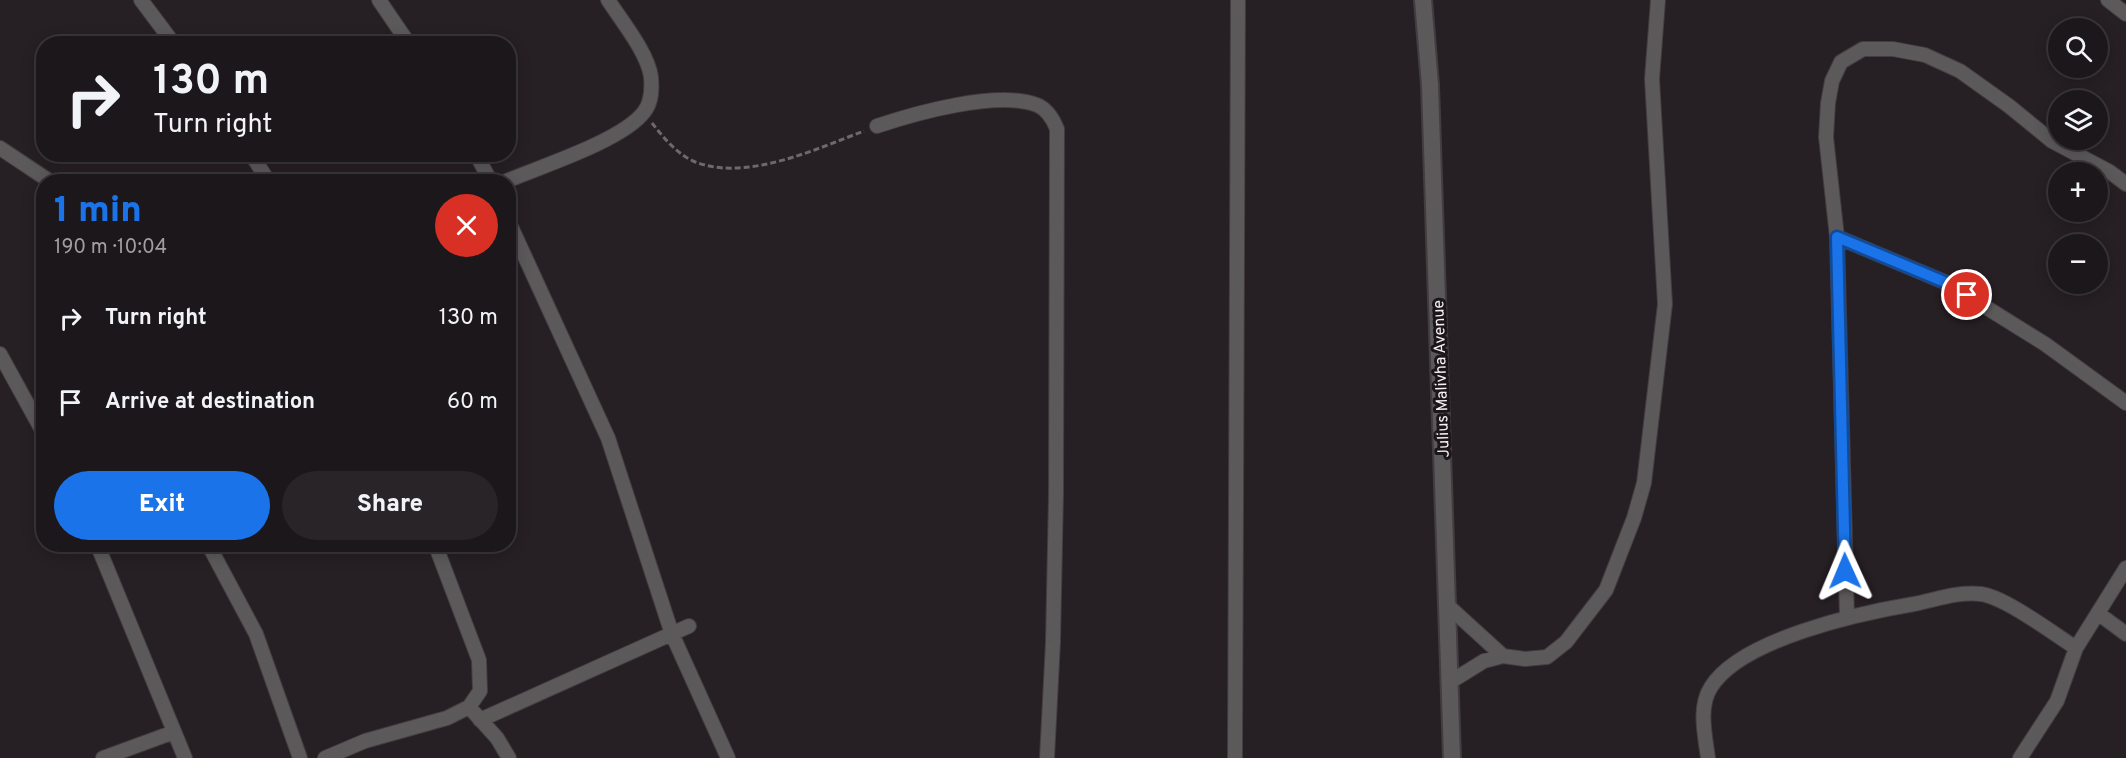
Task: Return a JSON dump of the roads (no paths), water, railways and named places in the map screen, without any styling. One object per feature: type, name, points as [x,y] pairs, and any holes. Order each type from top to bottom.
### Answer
[{"type":"street","points":[[141,0],[168,36]]},
{"type":"street","points":[[379,0],[404,36]]},
{"type":"street","points":[[516,177],[609,138],[644,112],[651,98],[651,74],[635,41],[608,0]]},
{"type":"street","points":[[1235,758],[1238,0]]},
{"type":"street","name":"Julius Malivha Avenue","points":[[1423,0],[1430,85],[1452,758]]},
{"type":"street","points":[[1450,682],[1484,661],[1503,656],[1525,660],[1547,657],[1566,642],[1606,590],[1634,518],[1644,483],[1665,304],[1652,80],[1658,0]]},
{"type":"street","points":[[2108,0],[2126,14]]},
{"type":"street","points":[[1846,617],[1837,237],[1826,136],[1832,81],[1841,62],[1863,49],[1893,49],[1925,55],[1960,71],[2010,106],[2052,141],[2110,172],[2126,184]]},
{"type":"street","points":[[877,126],[907,116],[986,101],[1038,105],[1051,116],[1058,129],[1056,495],[1053,642],[1047,758]]},
{"type":"street","points":[[0,148],[39,174]]},
{"type":"street","points":[[516,237],[608,438],[672,634],[728,758]]},
{"type":"street","points":[[1837,237],[1947,283],[2045,344],[2126,403]]},
{"type":"street","points":[[0,354],[36,419]]},
{"type":"street","points":[[100,552],[186,758]]},
{"type":"street","points":[[212,552],[256,633],[300,758]]},
{"type":"street","points":[[325,758],[365,741],[447,718],[469,707],[480,691],[479,660],[438,552]]},
{"type":"street","points":[[2020,758],[2057,701],[2076,648],[2126,568]]},
{"type":"street","points":[[1708,758],[1704,708],[1709,689],[1718,677],[1753,654],[1796,634],[1846,617],[1963,594],[1983,594],[2014,609],[2076,648]]},
{"type":"street","points":[[1447,606],[1503,656]]},
{"type":"street","points":[[2099,614],[2126,634]]},
{"type":"street","points":[[480,720],[688,626]]},
{"type":"street","points":[[469,707],[497,738],[509,758]]},
{"type":"street","points":[[103,758],[174,732]]}]
